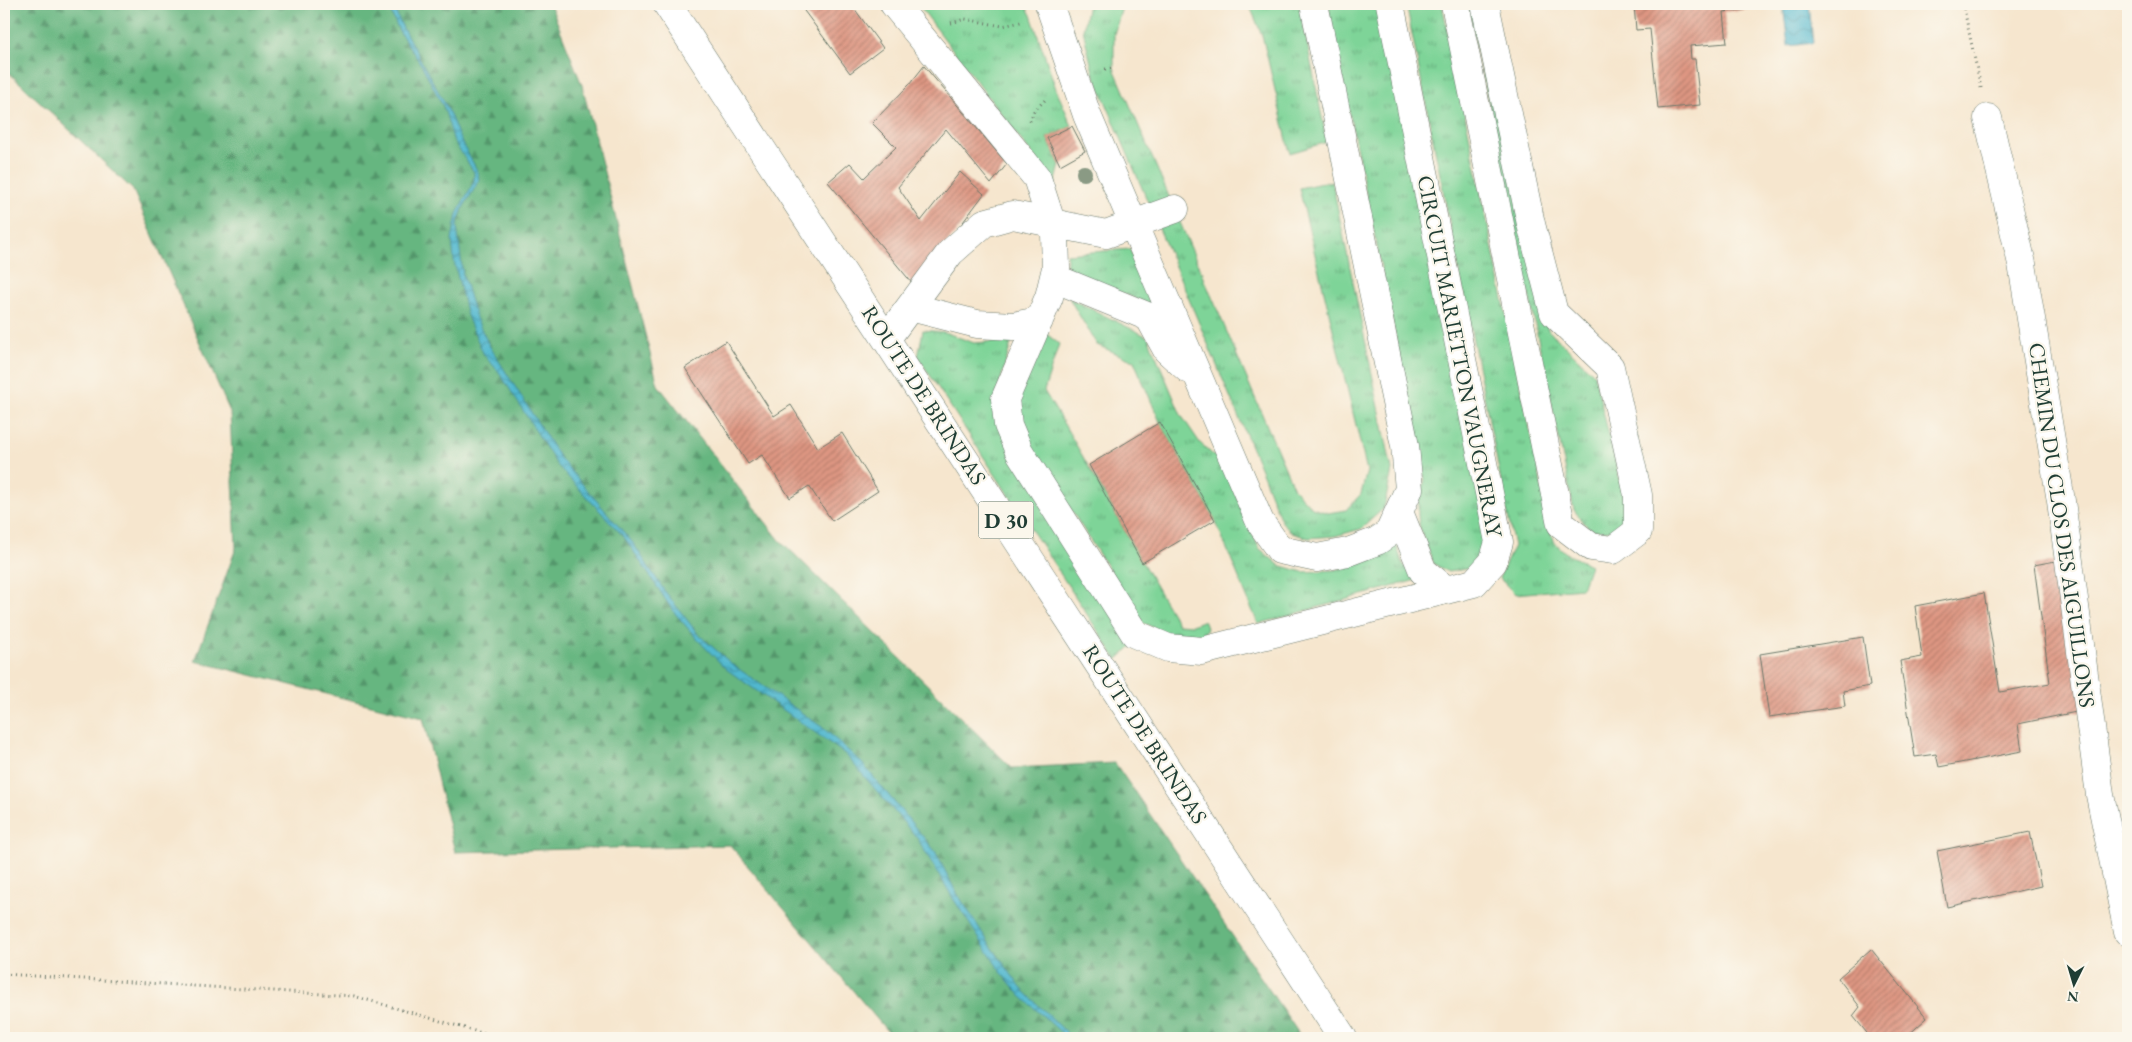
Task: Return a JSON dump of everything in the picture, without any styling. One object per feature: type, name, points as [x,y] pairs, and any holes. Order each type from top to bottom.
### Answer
[{"type":"main road","name":"ROUTE DE BRINDAS","points":[[667,4],[1343,1038]]},
{"type":"main road","name":"CIRCUIT MARIETTON VAUGNERAY","points":[[894,4],[1037,178],[1055,234],[1056,268],[1049,298],[1005,399],[1008,425],[1019,451],[1135,634],[1168,648],[1202,651],[1474,583],[1493,562],[1499,542],[1390,4]]},
{"type":"main road","points":[[1038,11],[1087,115],[1260,522],[1280,550],[1317,558],[1348,552],[1377,541],[1389,533],[1409,489],[1405,446],[1314,4]]},
{"type":"main road","points":[[1455,4],[1561,524],[1591,547],[1612,550],[1638,531],[1638,495],[1610,367],[1554,313],[1531,224],[1485,4]]},
{"type":"main road","name":"CHEMIN DU CLOS DES AIGUILLONS","points":[[1988,118],[2022,264],[2061,501],[2100,795],[2128,932]]},
{"type":"main road","points":[[887,338],[950,253],[984,223],[1013,215],[1106,234],[1175,209]]},
{"type":"main road","points":[[1054,278],[1149,317],[1167,350],[1198,377]]},
{"type":"main road","points":[[910,307],[977,324],[1013,326],[1039,321]]},
{"type":"main road","points":[[1399,512],[1423,571],[1446,590]]},
{"type":"path","points":[[1963,4],[1988,118]]},
{"type":"path","points":[[926,44],[952,22],[965,19],[1002,26],[1023,22],[1038,11]]},
{"type":"path","points":[[4,974],[354,996],[498,1038]]},
{"type":"green space","points":[[4,4],[550,4],[582,85],[658,385],[779,539],[1012,768],[1115,763],[1302,1038],[893,1038],[730,845],[455,852],[423,718],[195,661],[236,548],[230,412],[133,190],[4,68]]},
{"type":"green space","points":[[918,4],[1025,4],[1031,15],[1056,89],[1072,126],[1047,138],[1060,165],[1055,185]]},
{"type":"green space","points":[[1088,4],[1123,4],[1114,34],[1114,68],[1294,489],[1312,508],[1328,513],[1346,510],[1361,494],[1367,471],[1299,188],[1332,181],[1392,470],[1384,508],[1361,529],[1335,536],[1308,538],[1292,533],[1281,521],[1093,72],[1083,30]]},
{"type":"green space","points":[[1249,4],[1296,4],[1300,8],[1327,142],[1290,153],[1262,35]]},
{"type":"green space","points":[[1329,4],[1380,4],[1488,538],[1484,554],[1472,568],[1448,572],[1434,564],[1421,532],[1418,514],[1425,480],[1330,19]]},
{"type":"green space","points":[[1406,4],[1442,4],[1553,541],[1567,554],[1590,565],[1582,588],[1515,594],[1499,578],[1514,546]]},
{"type":"green space","points":[[1468,4],[1477,4],[1548,330],[1594,374],[1625,501],[1624,517],[1614,530],[1600,531],[1590,528],[1574,510]]},
{"type":"green space","points":[[1130,249],[1151,305],[1067,271],[1067,254]]},
{"type":"green space","points":[[1069,298],[1148,337],[1181,415],[1200,443],[1222,463],[1259,548],[1279,565],[1303,572],[1335,570],[1374,558],[1395,542],[1403,564],[1416,580],[1258,624],[1215,520],[1160,422],[1134,361],[1097,345]]},
{"type":"green space","points":[[923,330],[944,332],[974,343],[1012,340],[994,404],[1132,646],[1117,660],[918,357]]},
{"type":"green space","points":[[1044,332],[1059,344],[1044,391],[1178,624],[1192,625],[1204,620],[1207,628],[1203,636],[1178,638],[1143,623],[1024,436],[1014,409]]},
{"type":"water","points":[[387,4],[392,4],[403,28],[447,107],[459,137],[478,172],[479,181],[463,208],[457,226],[463,275],[476,318],[489,345],[560,458],[633,543],[664,590],[698,634],[733,665],[822,727],[861,762],[935,851],[955,890],[1021,988],[1072,1038],[1067,1038],[1021,996],[1003,975],[954,900],[917,838],[845,754],[726,669],[697,639],[673,611],[624,537],[557,465],[499,372],[484,355],[467,316],[454,261],[452,239],[457,214],[474,181],[474,172],[454,142],[444,108],[422,66],[399,31]]},
{"type":"water","points":[[1783,4],[1809,4],[1813,43],[1788,46]]},
{"type":"building","points":[[799,4],[851,4],[883,48],[850,73]]},
{"type":"building","points":[[1634,4],[1750,4],[1751,9],[1724,12],[1727,43],[1690,46],[1691,59],[1695,59],[1700,105],[1658,109],[1650,29],[1636,30]]},
{"type":"building","points":[[924,66],[1007,164],[991,184],[946,129],[898,187],[921,221],[960,172],[984,194],[928,269],[912,283],[828,182],[850,163],[864,178],[896,147],[872,123],[909,85]]},
{"type":"building","points":[[1072,126],[1085,151],[1060,165],[1047,138]]},
{"type":"building","points":[[726,341],[774,416],[791,405],[818,448],[842,433],[878,491],[832,521],[809,486],[790,498],[762,455],[748,464],[685,368]]},
{"type":"building","points":[[1160,422],[1215,520],[1142,563],[1089,465]]},
{"type":"building","points":[[2066,559],[2086,710],[2018,724],[2022,751],[1939,767],[1936,754],[1915,757],[1900,661],[1922,657],[1915,606],[1984,593],[2000,692],[2050,683],[2034,565]]},
{"type":"building","points":[[1863,637],[1870,686],[1843,691],[1845,706],[1769,717],[1760,654]]},
{"type":"building","points":[[2030,832],[2041,886],[1947,907],[1937,851]]},
{"type":"building","points":[[1871,949],[1927,1018],[1905,1038],[1871,1038],[1853,1016],[1860,1007],[1838,978]]}]
